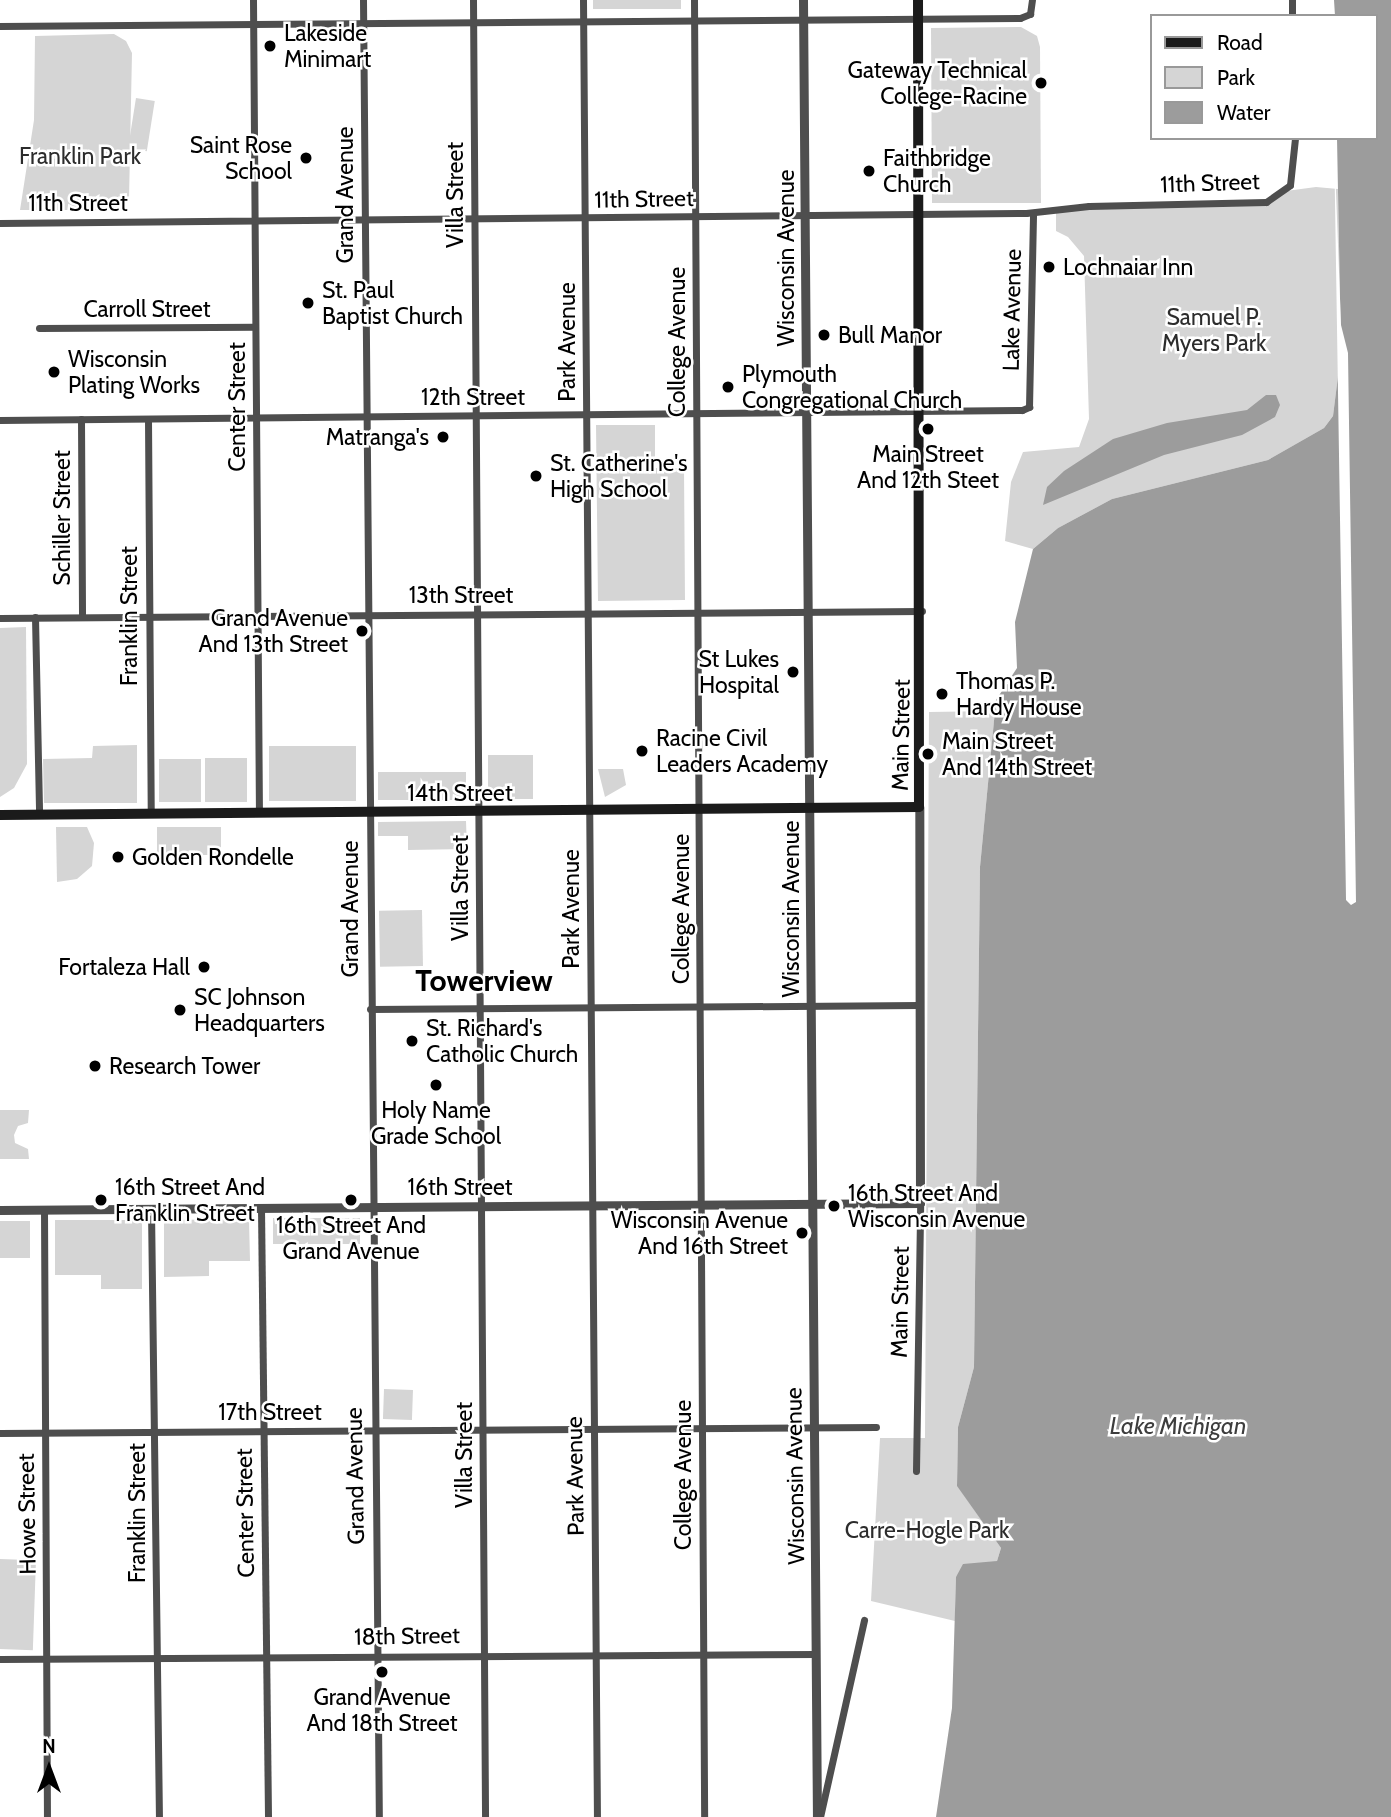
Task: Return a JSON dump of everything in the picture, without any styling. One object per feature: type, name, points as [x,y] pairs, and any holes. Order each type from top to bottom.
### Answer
[{"type":"main road","name":"Main Street","points":[[918,0],[922,611],[919,807]]},
{"type":"main road","name":"14th Street","points":[[0,815],[919,807]]},
{"type":"street","name":"Center Street","points":[[253,0],[259,813]]},
{"type":"street","name":"Grand Avenue","points":[[363,0],[371,1207],[379,1817]]},
{"type":"street","name":"Villa Street","points":[[473,0],[485,1817]]},
{"type":"street","name":"Park Avenue","points":[[583,0],[597,1817]]},
{"type":"street","name":"College Avenue","points":[[694,0],[704,1817]]},
{"type":"street","name":"Wisconsin Avenue","points":[[803,0],[816,1755],[819,1817]]},
{"type":"street","points":[[0,26],[918,18],[1029,15],[1032,0]]},
{"type":"street","name":"11th Street","points":[[0,223],[585,220],[1033,213],[1089,206],[1266,202],[1286,191],[1295,170],[1295,140]]},
{"type":"street","name":"Lake Avenue","points":[[1029,407],[1033,213]]},
{"type":"street","name":"Carroll Street","points":[[39,328],[255,327]]},
{"type":"street","name":"12th Street","points":[[0,420],[807,414],[1029,407]]},
{"type":"street","name":"Schiller Street","points":[[80,419],[82,617]]},
{"type":"street","name":"Franklin Street","points":[[148,419],[150,814]]},
{"type":"street","name":"13th Street","points":[[0,618],[922,611]]},
{"type":"street","points":[[35,617],[38,814]]},
{"type":"street","name":"Main Street","points":[[916,1471],[920,1203],[919,807]]},
{"type":"street","points":[[370,1009],[919,1005]]},
{"type":"street","name":"16th Street","points":[[0,1210],[920,1203]]},
{"type":"street","name":"Center Street","points":[[261,1208],[264,1656],[268,1817]]},
{"type":"street","name":"Franklin Street","points":[[151,1209],[159,1817]]},
{"type":"street","name":"Howe Street","points":[[44,1210],[47,1817]]},
{"type":"street","name":"17th Street","points":[[0,1433],[876,1427]]},
{"type":"street","points":[[819,1817],[864,1620]]},
{"type":"street","name":"18th Street","points":[[0,1659],[816,1654]]},
{"type":"street","points":[[816,1755],[835,1750]]},
{"type":"green space","points":[[593,0],[681,0],[681,9],[593,9]]},
{"type":"green space","points":[[1021,27],[1037,36],[1040,47],[1041,203],[932,203],[931,28]]},
{"type":"green space","name":"Franklin Park","points":[[114,34],[126,41],[132,53],[129,200],[115,210],[20,210],[34,120],[35,36]]},
{"type":"green space","points":[[136,98],[155,101],[147,151],[128,148]]},
{"type":"green space","name":"Samuel P. Myers Park","points":[[1316,187],[1338,189],[1341,352],[1333,416],[1324,428],[1268,460],[1112,499],[1058,528],[1033,549],[1005,541],[1011,482],[1023,452],[1079,447],[1089,419],[1084,256],[1068,237],[1056,231],[1056,210],[1265,202],[1286,191]]},
{"type":"green space","points":[[596,425],[655,425],[655,468],[684,468],[685,600],[598,601]]},
{"type":"green space","points":[[26,627],[27,764],[14,788],[0,797],[0,628]]},
{"type":"green space","name":"Carre-Hogle Park","points":[[995,711],[980,867],[974,1367],[958,1427],[957,1485],[1001,1548],[997,1561],[956,1577],[955,1621],[871,1601],[880,1438],[925,1438],[929,712]]},
{"type":"green space","points":[[137,745],[137,803],[44,803],[43,759],[92,758],[93,746]]},
{"type":"green space","points":[[269,746],[356,746],[356,801],[269,801]]},
{"type":"green space","points":[[488,755],[533,755],[533,799],[488,799]]},
{"type":"green space","points":[[205,758],[247,758],[247,802],[205,802]]},
{"type":"green space","points":[[159,759],[201,759],[201,802],[159,802]]},
{"type":"green space","points":[[598,769],[623,769],[626,785],[605,797]]},
{"type":"green space","points":[[378,772],[466,772],[466,800],[378,800]]},
{"type":"green space","points":[[466,821],[467,849],[408,850],[408,836],[378,836],[378,822]]},
{"type":"green space","points":[[56,827],[87,827],[94,843],[92,866],[77,879],[57,882]]},
{"type":"green space","points":[[157,827],[221,827],[221,855],[157,855]]},
{"type":"green space","points":[[422,910],[423,966],[380,967],[379,911]]},
{"type":"green space","points":[[0,1110],[29,1110],[28,1123],[18,1126],[14,1135],[15,1143],[28,1149],[29,1159],[0,1159]]},
{"type":"green space","points":[[273,1218],[360,1218],[360,1244],[273,1244]]},
{"type":"green space","points":[[249,1219],[250,1261],[209,1261],[209,1276],[164,1277],[164,1220]]},
{"type":"green space","points":[[55,1220],[142,1220],[142,1289],[101,1289],[101,1275],[55,1275]]},
{"type":"green space","points":[[0,1221],[30,1221],[30,1258],[0,1258]]},
{"type":"green space","points":[[384,1389],[413,1390],[412,1420],[383,1419]]},
{"type":"green space","points":[[0,1559],[36,1560],[33,1650],[0,1649]]},
{"type":"water","name":"Lake Michigan","points":[[1334,0],[1391,0],[1391,1817],[936,1817],[952,1708],[956,1577],[963,1564],[997,1561],[1001,1548],[957,1486],[958,1427],[974,1367],[980,867],[996,700],[1017,668],[1015,622],[1033,549],[1058,528],[1112,499],[1268,460],[1324,428],[1333,416],[1341,352],[1337,140],[1377,140],[1377,14],[1335,14]]},
{"type":"water","points":[[1266,395],[1276,395],[1280,405],[1275,417],[1242,435],[1164,455],[1043,505],[1047,487],[1064,471],[1113,439],[1167,423],[1247,410]]},
{"type":"pier","points":[[1334,140],[1341,325],[1348,353],[1356,902],[1351,905],[1346,900]]},
{"type":"place","name":"Lakeside Minimart","points":[[270,46]]},
{"type":"place","name":"Gateway Technical College-Racine","points":[[1041,83]]},
{"type":"place","name":"Saint Rose School","points":[[306,158]]},
{"type":"place","name":"Faithbridge Church","points":[[869,171]]},
{"type":"place","name":"Lochnaiar Inn","points":[[1049,267]]},
{"type":"place","name":"St. Paul Baptist Church","points":[[308,303]]},
{"type":"place","name":"Bull Manor","points":[[824,335]]},
{"type":"place","name":"Wisconsin Plating Works","points":[[54,372]]},
{"type":"place","name":"Plymouth Congregational Church","points":[[728,387]]},
{"type":"place","name":"Main Street And 12th Steet","points":[[928,429]]},
{"type":"place","name":"Matranga's","points":[[443,437]]},
{"type":"place","name":"St. Catherine's High School","points":[[536,476]]},
{"type":"place","name":"Grand Avenue And 13th Street","points":[[362,631]]},
{"type":"place","name":"St Lukes Hospital","points":[[793,672]]},
{"type":"place","name":"Thomas P. Hardy House","points":[[942,694]]},
{"type":"place","name":"Racine Civil Leaders Academy","points":[[642,751]]},
{"type":"place","name":"Main Street And 14th Street","points":[[928,754]]},
{"type":"place","name":"Golden Rondelle","points":[[118,857]]},
{"type":"place","name":"Fortaleza Hall","points":[[204,967]]},
{"type":"place","name":"SC Johnson Headquarters","points":[[180,1010]]},
{"type":"place","name":"St. Richard's Catholic Church","points":[[412,1041]]},
{"type":"place","name":"Research Tower","points":[[95,1066]]},
{"type":"place","name":"Holy Name Grade School","points":[[436,1085]]},
{"type":"place","name":"16th Street And Franklin Street","points":[[101,1200]]},
{"type":"place","name":"16th Street And Grand Avenue","points":[[351,1200]]},
{"type":"place","name":"16th Street And Wisconsin Avenue","points":[[834,1206]]},
{"type":"place","name":"Wisconsin Avenue And 16th Street","points":[[802,1233]]},
{"type":"place","name":"Grand Avenue And 18th Street","points":[[382,1672]]},
{"type":"district","name":"Towerview","points":[[484,981]]}]
